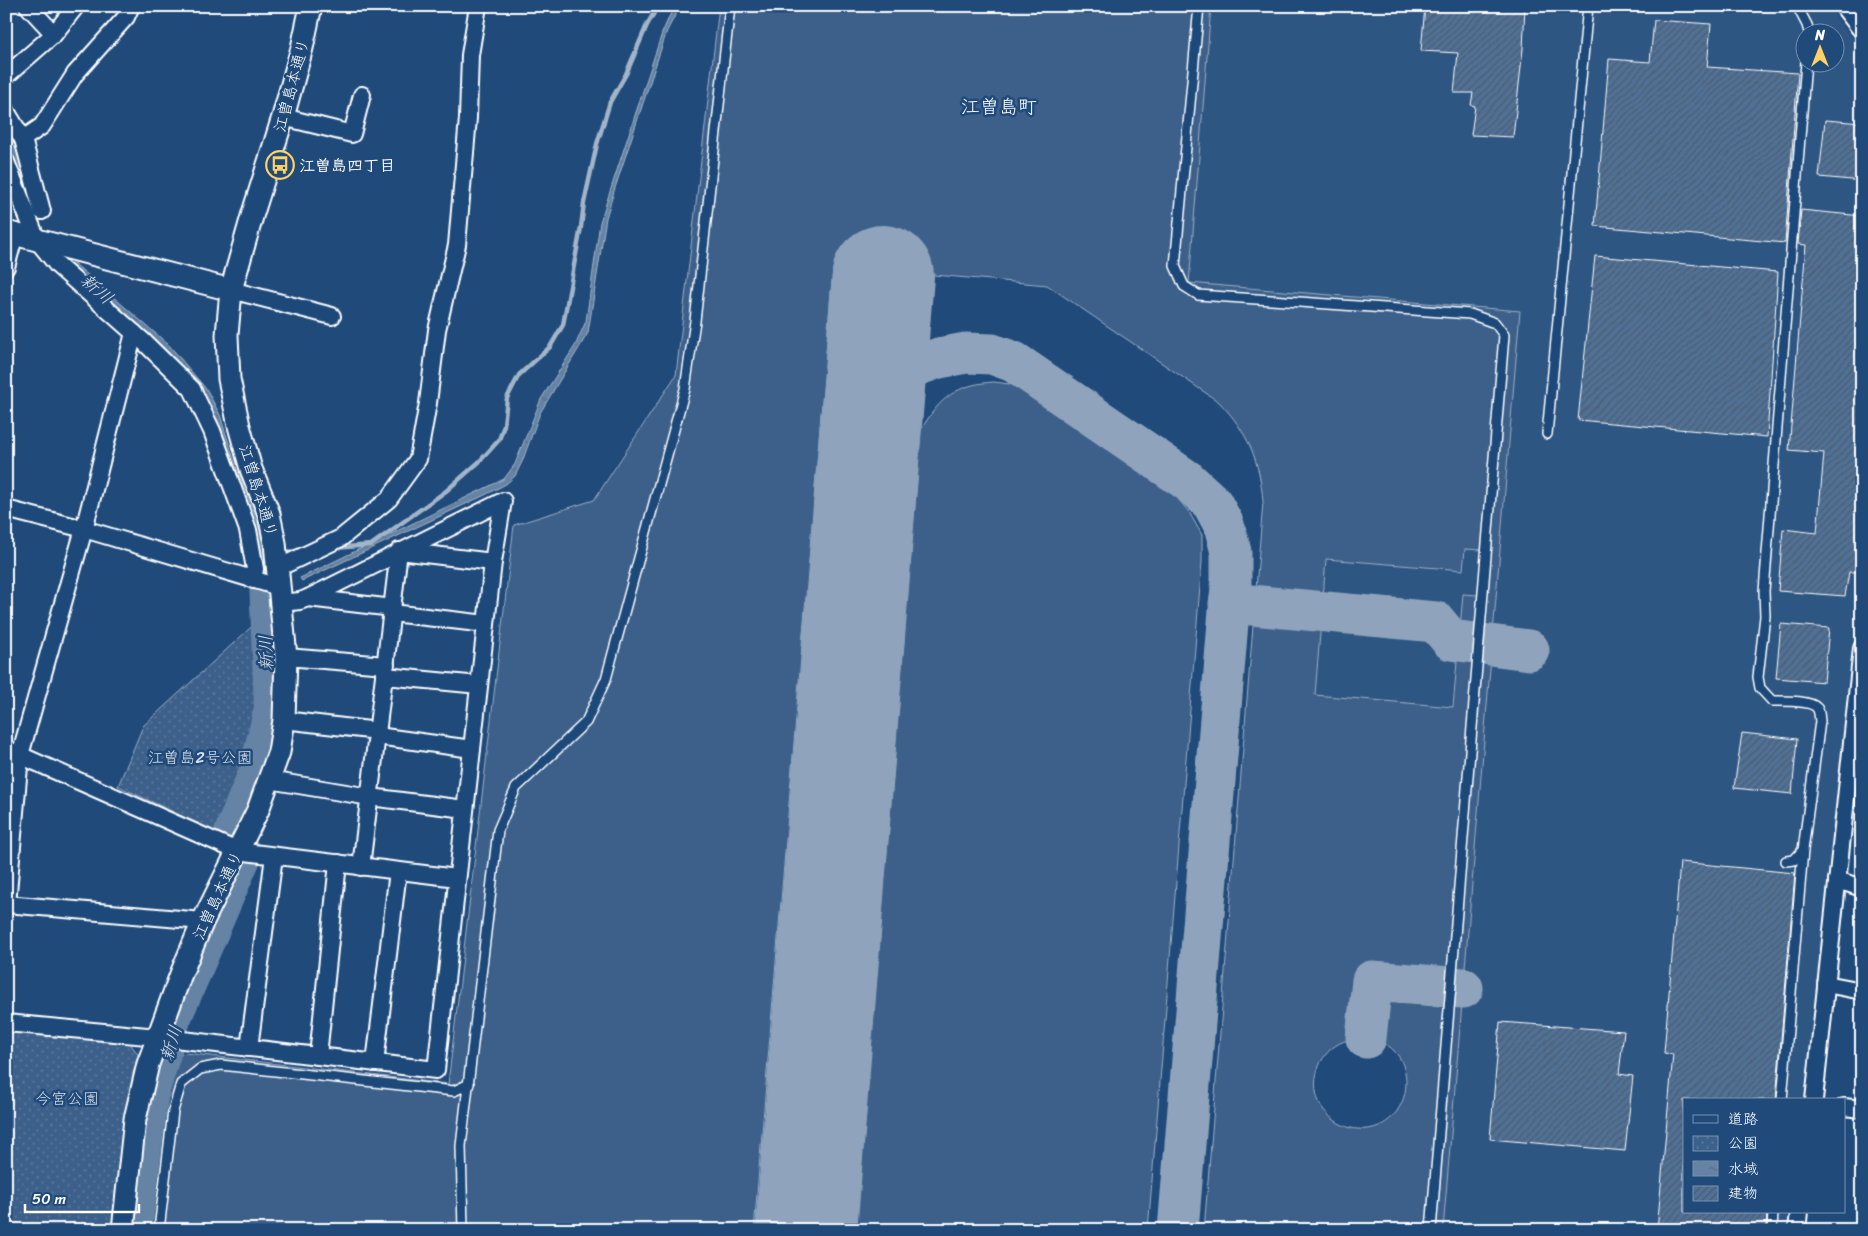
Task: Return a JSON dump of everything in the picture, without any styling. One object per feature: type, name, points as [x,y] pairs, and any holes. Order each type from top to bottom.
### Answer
[{"type":"street","points":[[28,6],[54,34]]},
{"type":"street","points":[[6,76],[54,34],[76,6]]},
{"type":"street","points":[[23,139],[42,126],[75,74],[126,17],[131,6]]},
{"type":"street","name":"江曽島本通り","points":[[123,1230],[138,1102],[148,1064],[203,921],[258,810],[279,752],[284,720],[286,656],[275,543],[269,514],[251,469],[239,426],[228,379],[226,335],[231,290],[240,254],[283,117],[302,48],[310,6]]},
{"type":"street","points":[[279,586],[389,499],[418,459],[428,403],[437,330],[457,245],[468,118],[470,55],[478,6]]},
{"type":"street","points":[[1846,6],[1861,24]]},
{"type":"street","points":[[283,117],[352,134],[362,95]]},
{"type":"street","points":[[6,111],[23,139],[42,211]]},
{"type":"street","points":[[6,162],[37,240],[57,265],[134,333],[192,389],[212,430],[248,530],[254,569],[253,580]]},
{"type":"street","points":[[6,267],[11,233],[332,316]]},
{"type":"street","points":[[134,333],[84,529],[13,752],[7,904],[203,921]]},
{"type":"street","points":[[6,509],[84,529],[253,580],[279,586],[300,601],[503,501],[486,624],[436,1070],[158,1037],[6,1023]]},
{"type":"street","points":[[400,551],[494,562]]},
{"type":"street","points":[[361,866],[400,551]]},
{"type":"street","points":[[308,598],[486,624]]},
{"type":"street","points":[[1814,1098],[1862,648]]},
{"type":"street","points":[[286,656],[479,685]]},
{"type":"street","points":[[284,720],[472,749]]},
{"type":"street","points":[[13,752],[237,851],[457,878]]},
{"type":"street","points":[[269,780],[465,810]]},
{"type":"street","points":[[249,1048],[274,856]]},
{"type":"street","points":[[318,1056],[338,864]]},
{"type":"street","points":[[375,1063],[398,871]]},
{"type":"street","points":[[1837,880],[1862,888]]},
{"type":"street","points":[[1826,984],[1862,991]]},
{"type":"street","points":[[1846,1107],[1862,1109]]},
{"type":"street","points":[[1797,1230],[1799,1214]]},
{"type":"lane","points":[[463,1230],[461,1146],[498,830],[516,788],[586,722],[606,679],[685,389],[695,322],[730,6]]},
{"type":"lane","points":[[1199,6],[1175,266],[1184,286],[1198,295],[1470,314],[1495,324],[1504,335],[1432,1230]]},
{"type":"lane","points":[[1547,434],[1588,6]]},
{"type":"lane","points":[[1796,6],[1805,22]]},
{"type":"lane","points":[[1782,1098],[1803,850],[1820,721],[1819,712],[1816,707],[1810,704],[1772,701],[1760,688],[1758,676],[1765,616],[1764,590],[1805,72]]},
{"type":"lane","points":[[1786,861],[1794,860],[1803,850]]},
{"type":"lane","points":[[159,1230],[173,1111],[182,1084],[200,1069],[221,1065],[454,1092],[469,1084]]},
{"type":"lane","points":[[1772,1230],[1773,1214]]},
{"type":"shaded area","points":[[1211,6],[1828,6],[1840,22],[1796,22],[1796,72],[1846,72],[1846,30],[1862,46],[1862,607],[1807,1098],[1683,1098],[1683,1214],[1795,1214],[1793,1230],[1443,1230],[1520,311],[1189,283]]},
{"type":"shaded area","points":[[1465,548],[1482,550],[1478,595],[1463,594],[1453,707],[1315,696],[1326,559],[1463,570]]},
{"type":"green space","points":[[719,6],[1211,6],[1189,283],[1520,311],[1443,1230],[1204,1230],[1263,502],[1259,473],[1245,436],[1219,402],[1047,285],[833,268],[754,1230],[147,1230],[167,1069],[176,1057],[185,1053],[448,1084],[514,525],[594,500],[676,375]],"holes":[[[1465,549],[1482,550],[1478,595],[1463,594],[1453,707],[1315,695],[1326,559],[1463,570]],[[1354,1038],[1369,1038],[1388,1046],[1400,1059],[1405,1075],[1405,1092],[1399,1108],[1388,1121],[1371,1128],[1351,1128],[1342,1125],[1327,1114],[1317,1097],[1317,1071],[1321,1062],[1332,1048]]]},
{"type":"green space","points":[[994,382],[1010,384],[1029,393],[1173,493],[1189,512],[1202,535],[1202,561],[1148,1230],[856,1230],[921,430],[935,409],[950,395],[970,386]]},
{"type":"green space","name":"江曽島2号公園","points":[[272,608],[275,689],[271,729],[258,777],[229,838],[118,786],[143,726]]},
{"type":"green space","name":"今宮公園","points":[[6,1030],[128,1041],[138,1054],[125,1119],[111,1230],[6,1230]]},
{"type":"water","points":[[674,6],[680,6],[667,31],[606,218],[588,333],[540,413],[515,476],[506,484],[485,495],[302,581],[300,578],[504,479],[515,464],[541,399],[575,346],[586,321],[600,222],[662,33]]},
{"type":"water","points":[[6,120],[14,129],[32,206],[25,207],[6,131]]},
{"type":"water","points":[[68,258],[169,345],[207,390],[220,415],[237,469],[260,528],[265,557],[258,558],[213,418],[64,264]]},
{"type":"water","points":[[264,604],[270,604],[275,662],[275,702],[269,741],[262,766],[247,803],[239,800],[255,765],[264,726],[266,705],[267,665]]},
{"type":"building","points":[[1425,6],[1451,6],[1491,10],[1491,6],[1525,6],[1523,49],[1513,137],[1471,135],[1475,106],[1471,105],[1473,93],[1454,93],[1458,53],[1421,51]]},
{"type":"building","points":[[1654,20],[1711,24],[1707,67],[1798,73],[1785,243],[1595,226],[1609,59],[1650,62]]},
{"type":"building","points":[[1825,120],[1862,123],[1862,181],[1819,177]]},
{"type":"building","points":[[1801,210],[1862,216],[1862,525],[1857,572],[1849,572],[1845,596],[1778,591],[1783,529],[1817,533],[1824,453],[1789,450],[1806,245],[1798,244]]},
{"type":"building","points":[[1595,256],[1778,272],[1767,437],[1578,420]]},
{"type":"building","points":[[1781,624],[1829,628],[1824,682],[1776,678]]},
{"type":"building","points":[[1742,733],[1797,739],[1792,794],[1734,788]]},
{"type":"building","points":[[1680,862],[1795,873],[1776,1098],[1683,1098],[1683,1214],[1767,1214],[1766,1230],[1657,1230],[1673,1054],[1664,1053]]},
{"type":"building","points":[[1500,1022],[1624,1031],[1619,1074],[1633,1076],[1625,1151],[1490,1139]]},
{"type":"waterway","points":[[335,548],[371,545],[446,491],[479,462],[499,440],[504,425],[507,398],[519,375],[550,347],[563,325],[584,203],[597,144],[610,102],[626,74],[647,25],[658,6]]},
{"type":"waterway","points":[[283,552],[300,551]]},
{"type":"waterway","name":"新川","points":[[138,1230],[154,1097],[177,1020],[249,854],[228,832],[253,770],[268,708],[262,554]]},
{"type":"taxiway","points":[[874,393],[916,366],[939,358],[966,353],[992,354],[1014,362],[1188,481],[1212,503],[1224,525],[1231,552],[1231,586],[1178,1230]]},
{"type":"taxiway","points":[[1229,603],[1436,622],[1451,640],[1529,650]]},
{"type":"taxiway","points":[[1366,1038],[1372,981],[1463,988]]},
{"type":"runway","points":[[806,1230],[883,276]]},
{"type":"place","name":"江曽島四丁目","points":[[280,165]]},
{"type":"district","name":"江曽島町","points":[[999,106]]}]
